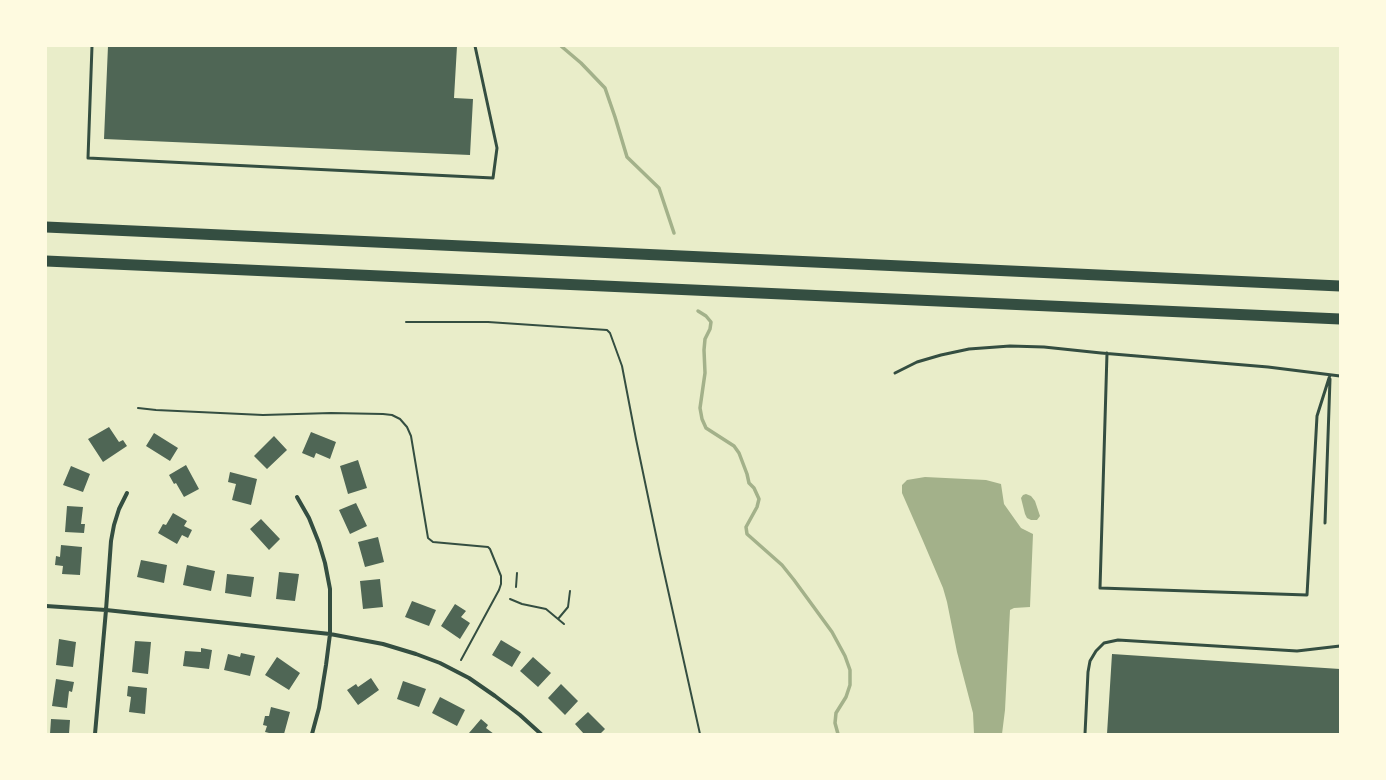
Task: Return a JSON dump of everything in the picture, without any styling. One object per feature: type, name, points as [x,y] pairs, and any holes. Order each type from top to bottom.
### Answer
[{"type":"highway","points":[[46,227],[1340,286]]},
{"type":"highway","points":[[46,261],[1340,319]]},
{"type":"street","points":[[95,734],[111,541],[119,509],[127,493]]},
{"type":"street","points":[[297,497],[309,518],[319,542],[330,588],[330,634],[319,708],[312,734]]},
{"type":"street","points":[[46,606],[106,610],[330,634],[383,644],[440,663],[469,678],[520,715],[541,734]]},
{"type":"lane","points":[[92,46],[88,158],[493,178],[497,148],[475,46]]},
{"type":"lane","points":[[895,373],[910,365],[952,352],[980,347],[1010,346],[1044,347],[1107,354],[1268,367],[1340,376]]},
{"type":"lane","points":[[1107,354],[1100,588],[1307,595],[1317,416],[1330,375]]},
{"type":"lane","points":[[1325,523],[1330,375]]},
{"type":"lane","points":[[1085,734],[1090,661],[1096,651],[1104,643],[1118,640],[1298,651],[1340,646]]},
{"type":"path","points":[[406,322],[488,322],[607,330],[610,332],[622,366],[661,561],[700,734]]},
{"type":"path","points":[[138,408],[263,414],[383,414],[395,416],[404,423],[411,436],[428,538],[433,542],[486,546],[489,548],[501,576],[500,593],[461,660]]},
{"type":"path","points":[[516,587],[517,573]]},
{"type":"path","points":[[558,619],[568,607],[570,591]]},
{"type":"path","points":[[510,599],[522,604],[544,608],[564,624]]},
{"type":"shaded area","points":[[925,477],[986,480],[1001,484],[1004,504],[1021,528],[1033,534],[1030,607],[1014,608],[1010,610],[1005,710],[1002,734],[974,734],[973,713],[957,652],[943,588],[902,493],[902,485],[907,480]]},
{"type":"shaded area","points":[[1026,494],[1031,496],[1035,501],[1040,516],[1037,520],[1027,518],[1025,514],[1021,498]]},
{"type":"building","points":[[108,46],[457,46],[454,98],[473,99],[470,155],[104,139]]},
{"type":"building","points":[[109,427],[119,442],[123,440],[127,446],[103,462],[88,439]]},
{"type":"building","points":[[311,432],[336,442],[330,459],[316,453],[314,458],[302,453]]},
{"type":"building","points":[[154,433],[178,448],[170,461],[146,446]]},
{"type":"building","points":[[274,436],[287,450],[267,469],[254,456]]},
{"type":"building","points":[[358,460],[367,488],[348,494],[340,466]]},
{"type":"building","points":[[186,465],[199,489],[184,497],[176,483],[174,484],[169,475]]},
{"type":"building","points":[[71,466],[90,474],[83,492],[63,485]]},
{"type":"building","points":[[230,472],[257,479],[251,505],[232,500],[236,484],[228,482]]},
{"type":"building","points":[[356,503],[367,526],[350,534],[339,510]]},
{"type":"building","points":[[67,506],[83,507],[81,524],[85,524],[84,533],[65,532]]},
{"type":"building","points":[[173,513],[187,521],[184,526],[192,530],[188,538],[182,535],[177,544],[158,533],[163,524],[166,525]]},
{"type":"building","points":[[261,519],[280,539],[269,550],[250,529]]},
{"type":"building","points":[[378,537],[384,562],[365,567],[358,542]]},
{"type":"building","points":[[61,545],[82,547],[80,575],[62,574],[63,566],[55,565],[56,556],[60,557]]},
{"type":"building","points":[[141,560],[167,565],[164,583],[137,577]]},
{"type":"building","points":[[187,565],[215,571],[211,591],[183,585]]},
{"type":"building","points":[[279,572],[299,574],[295,601],[276,599]]},
{"type":"building","points":[[227,574],[254,577],[251,597],[225,593]]},
{"type":"building","points":[[380,579],[383,607],[363,609],[360,581]]},
{"type":"building","points":[[412,601],[436,610],[429,626],[405,617]]},
{"type":"building","points":[[455,604],[466,611],[461,617],[470,623],[460,639],[441,626]]},
{"type":"building","points":[[59,639],[76,642],[73,667],[56,665]]},
{"type":"building","points":[[501,640],[521,652],[512,667],[492,655]]},
{"type":"building","points":[[135,641],[151,642],[148,674],[132,672]]},
{"type":"building","points":[[201,648],[212,650],[209,669],[183,666],[185,651],[201,652]]},
{"type":"building","points":[[241,653],[255,656],[250,676],[224,670],[228,654],[240,657]]},
{"type":"building","points":[[1112,654],[1340,669],[1340,734],[1107,734]]},
{"type":"building","points":[[277,657],[300,673],[289,690],[265,675]]},
{"type":"building","points":[[533,657],[551,673],[538,687],[520,671]]},
{"type":"building","points":[[371,678],[379,690],[358,705],[347,690],[356,684],[358,687]]},
{"type":"building","points":[[56,679],[74,682],[72,692],[69,691],[67,708],[52,706]]},
{"type":"building","points":[[403,681],[426,689],[419,707],[397,699]]},
{"type":"building","points":[[561,684],[578,701],[565,715],[548,698]]},
{"type":"building","points":[[128,686],[147,688],[145,714],[129,712],[131,697],[127,696]]},
{"type":"building","points":[[440,697],[465,710],[457,726],[432,713]]},
{"type":"building","points":[[271,707],[290,712],[284,734],[265,732],[267,726],[263,725],[265,716],[269,716]]},
{"type":"building","points":[[588,712],[605,729],[600,734],[584,734],[575,724]]},
{"type":"building","points":[[51,719],[70,720],[69,734],[50,734]]},
{"type":"building","points":[[481,719],[488,725],[486,728],[494,734],[469,733]]},
{"type":"waterway","points":[[561,46],[581,63],[605,88],[627,157],[659,188],[674,233]]},
{"type":"waterway","points":[[698,311],[706,316],[711,322],[710,329],[705,339],[705,373],[700,408],[702,419],[706,428],[734,446],[739,453],[749,483],[754,488],[759,499],[757,507],[746,527],[747,534],[782,565],[794,580],[832,632],[845,656],[850,670],[850,685],[846,697],[836,713],[835,723],[838,734]]}]
